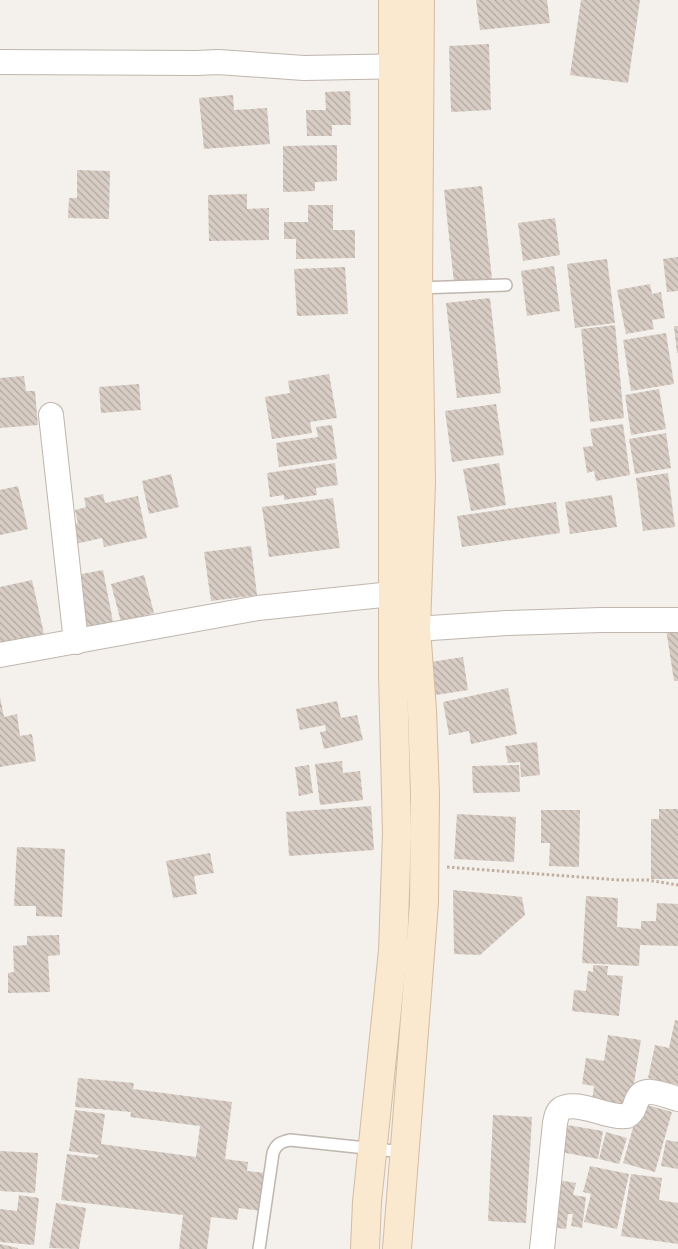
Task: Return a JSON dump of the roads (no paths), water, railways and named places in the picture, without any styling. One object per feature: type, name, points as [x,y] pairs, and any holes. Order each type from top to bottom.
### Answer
[{"type":"street","points":[[365,1249],[393,951],[398,833],[393,675],[421,482],[418,288],[406,66],[392,0]]},
{"type":"street","points":[[397,1249],[424,903],[423,866],[426,795],[416,629],[406,593],[406,66],[420,0]]},
{"type":"street","points":[[0,62],[218,62],[304,68],[406,66]]},
{"type":"street","points":[[51,415],[76,642]]},
{"type":"street","points":[[0,656],[258,608],[406,593]]},
{"type":"street","points":[[416,629],[517,623],[678,620]]},
{"type":"street","points":[[542,1249],[557,1114],[562,1109],[578,1106],[613,1116],[627,1116],[634,1109],[642,1094],[649,1092],[678,1100]]},
{"type":"lane","points":[[418,288],[506,285]]},
{"type":"lane","points":[[259,1249],[275,1146],[290,1140],[404,1152]]}]
